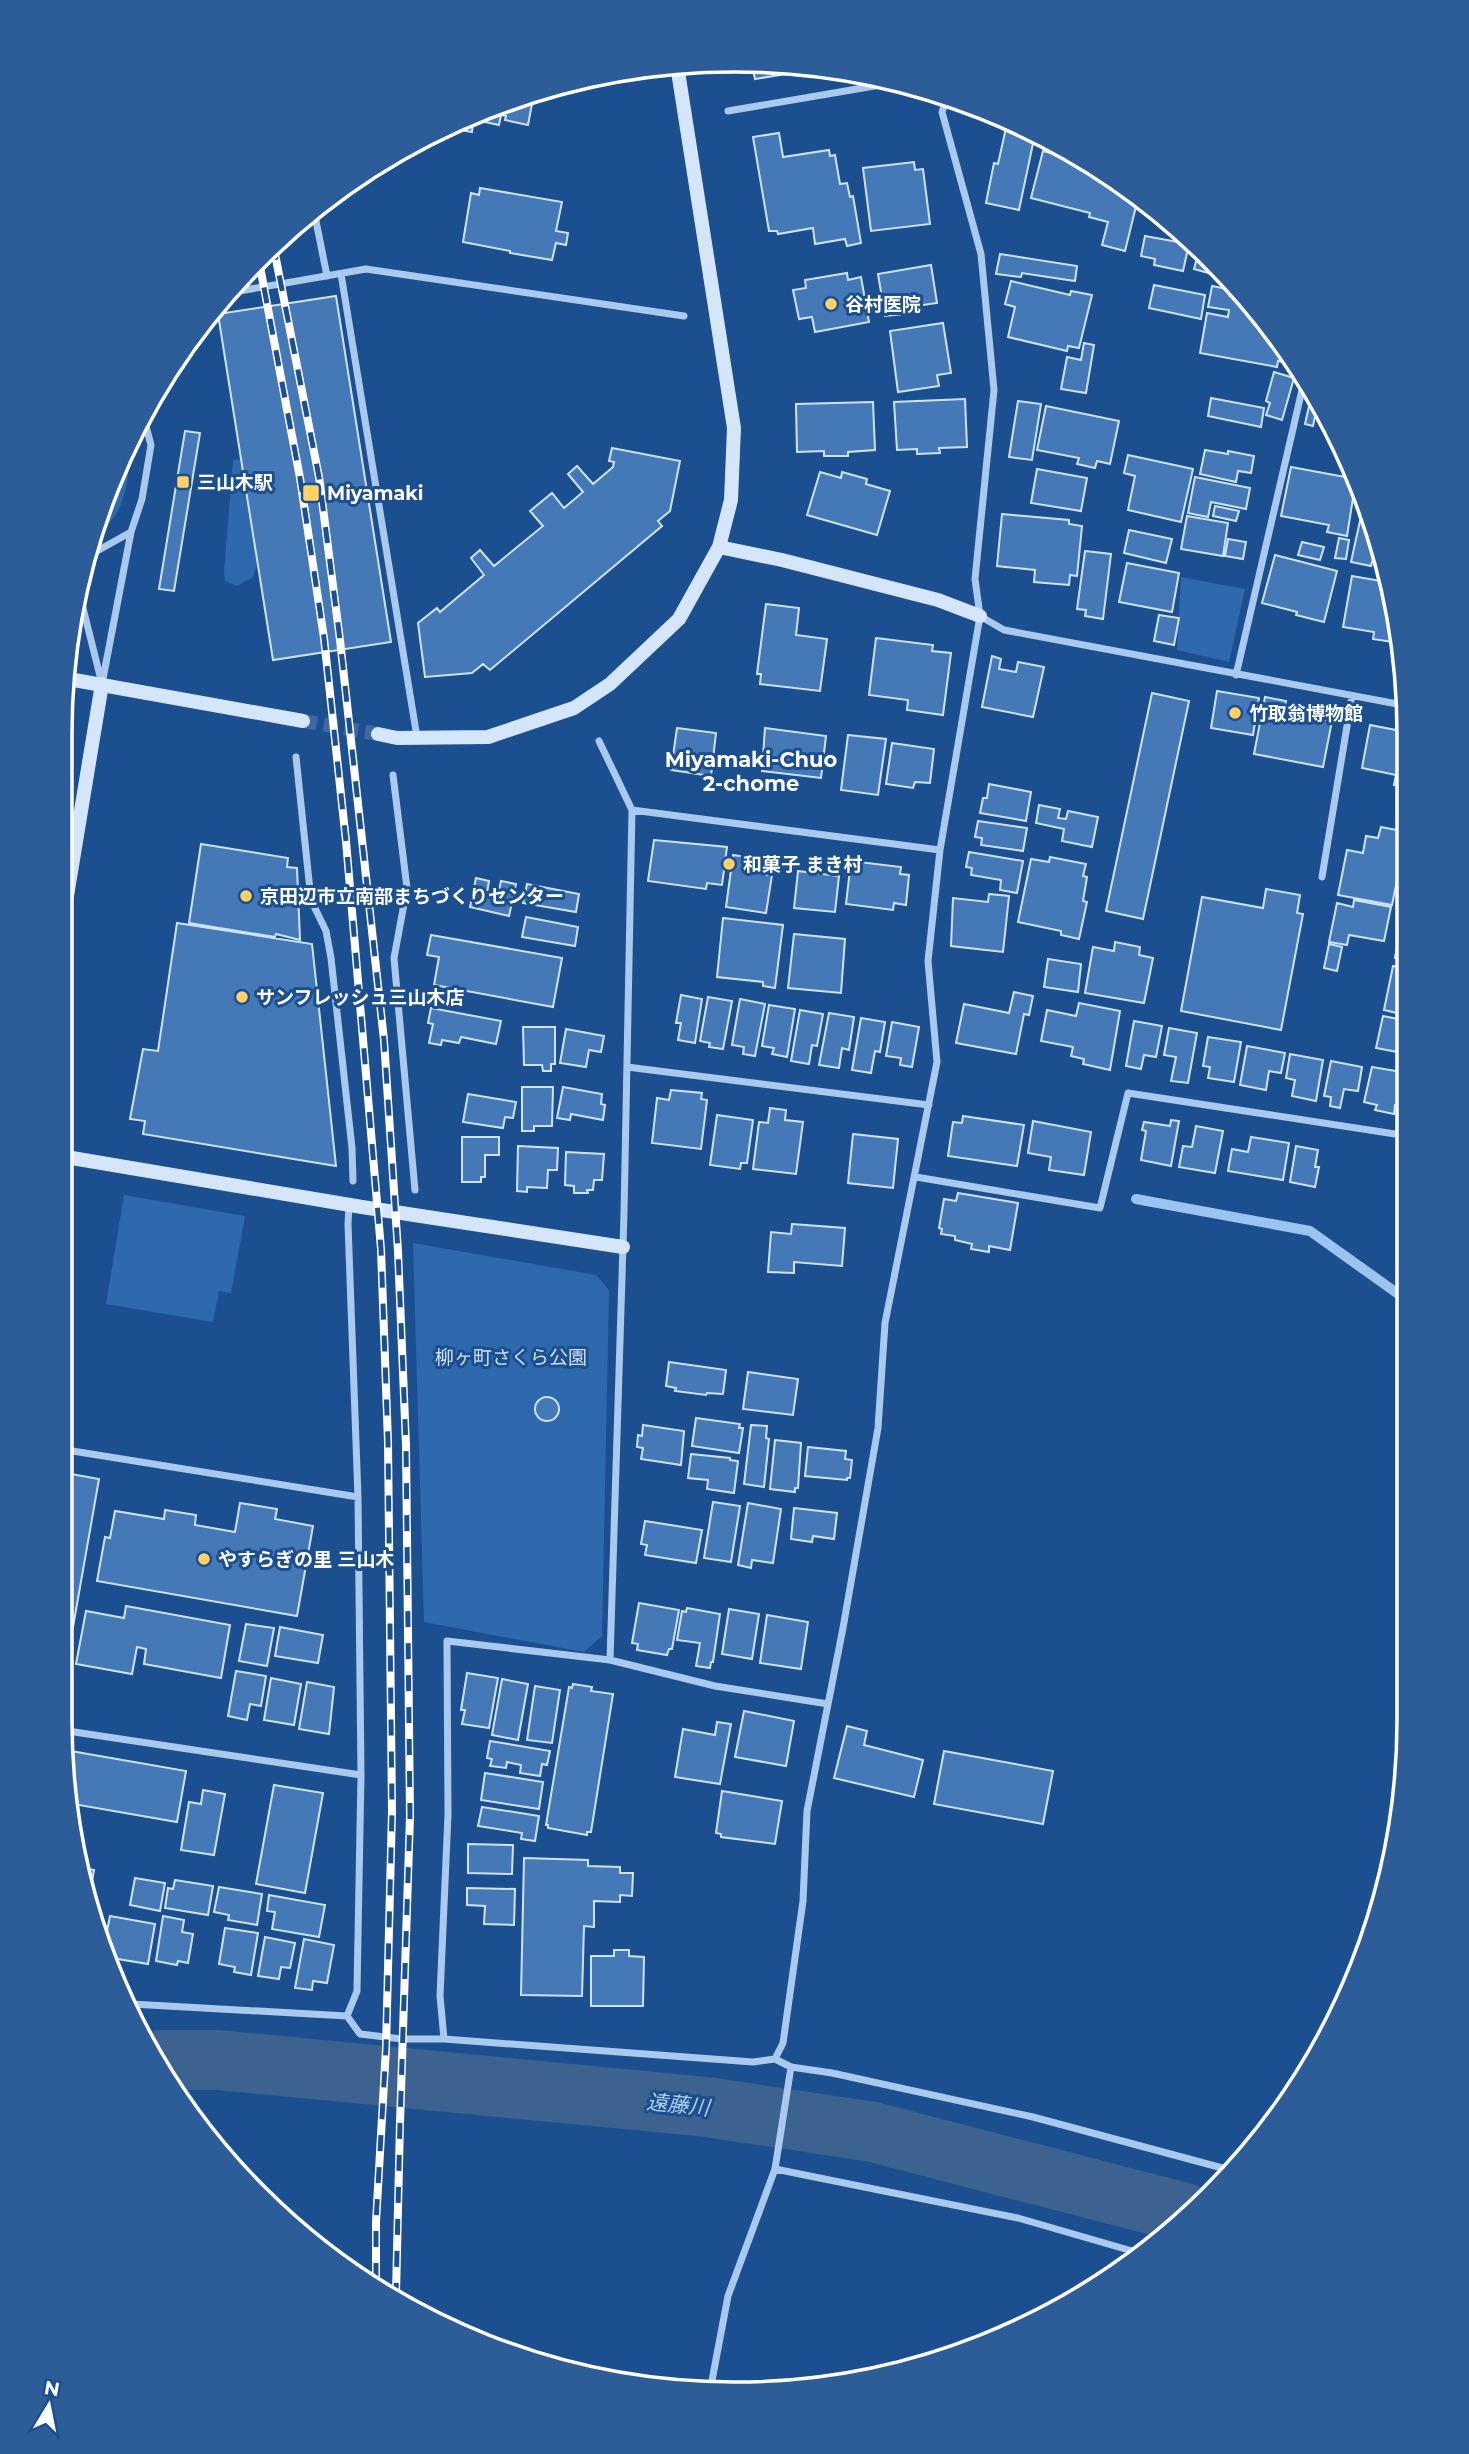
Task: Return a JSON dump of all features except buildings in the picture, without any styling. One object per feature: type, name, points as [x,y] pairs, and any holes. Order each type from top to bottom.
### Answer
[{"type":"street","points":[[378,734],[397,737],[488,737],[574,708],[610,684],[679,620],[719,547],[731,500],[734,428],[678,74]]},
{"type":"street","points":[[728,111],[873,86]]},
{"type":"street","points":[[775,2059],[783,2043],[803,1900],[807,1811],[844,1628],[878,1428],[885,1323],[937,1062],[928,961],[940,850],[980,616],[975,579],[994,390],[981,254],[942,112],[944,106]]},
{"type":"street","points":[[316,221],[327,276]]},
{"type":"street","points":[[243,290],[366,269],[684,316]]},
{"type":"street","points":[[341,274],[417,737]]},
{"type":"street","points":[[1236,675],[1302,392]]},
{"type":"street","points":[[72,865],[131,532],[142,499],[151,445],[147,429]]},
{"type":"street","points":[[98,550],[131,532]]},
{"type":"street","points":[[719,547],[782,560],[938,600],[980,616],[1004,630],[1396,704]]},
{"type":"street","points":[[83,609],[102,684]]},
{"type":"street","points":[[74,680],[303,721]]},
{"type":"street","points":[[1322,877],[1352,696]]},
{"type":"street","points":[[599,741],[632,810],[623,1247],[610,1660]]},
{"type":"street","points":[[296,757],[311,900],[326,932],[331,958],[352,1148],[352,1181]]},
{"type":"street","points":[[393,775],[407,888],[394,958],[415,1190]]},
{"type":"street","points":[[632,810],[940,850]]},
{"type":"street","points":[[627,1068],[929,1105]]},
{"type":"street","points":[[916,1177],[1100,1208],[1128,1093],[1397,1134]]},
{"type":"street","points":[[72,1158],[349,1205],[623,1247]]},
{"type":"street","points":[[347,2016],[357,1991],[361,1775],[358,1497],[349,1205]]},
{"type":"street","points":[[72,1451],[358,1497]]},
{"type":"street","points":[[444,2039],[440,1996],[448,1815],[447,1641],[610,1660],[715,1686],[828,1704]]},
{"type":"street","points":[[72,1732],[361,1775]]},
{"type":"street","points":[[136,2004],[347,2016]]},
{"type":"street","points":[[347,2016],[360,2034],[402,2039],[444,2039],[753,2062],[775,2059],[791,2067],[1033,2116],[1222,2168]]},
{"type":"street","points":[[712,2381],[727,2296],[775,2169],[791,2067]]},
{"type":"street","points":[[775,2169],[1018,2218],[1131,2251]]},
{"type":"green space","points":[[241,459],[258,561],[253,577],[237,586],[225,581],[224,573],[233,460]]},
{"type":"green space","points":[[129,466],[123,499],[105,527]]},
{"type":"green space","points":[[1181,577],[1245,589],[1229,662],[1177,650]]},
{"type":"green space","points":[[124,1195],[245,1216],[231,1293],[219,1291],[213,1322],[106,1304]]},
{"type":"green space","name":"柳ヶ町さくら公園","points":[[413,1243],[596,1275],[609,1290],[602,1636],[584,1652],[424,1622]]},
{"type":"waterway","points":[[1136,1199],[1310,1231],[1397,1293]]},
{"type":"waterway","name":"遠藤川","points":[[166,2060],[218,2060],[707,2107],[873,2132],[1178,2211]]},
{"type":"tunnel","points":[[303,721],[378,734]]},
{"type":"railway","points":[[276,257],[319,477],[340,640],[384,1040],[398,1251],[406,1445],[410,1816],[396,2289]]},
{"type":"railway","points":[[261,271],[300,478],[324,638],[346,841],[381,1249],[388,1442],[392,1811],[386,2048],[376,2222],[376,2277]]},
{"type":"place","name":"谷村医院","points":[[831,304]]},
{"type":"place","name":"三山木駅","points":[[183,482]]},
{"type":"place","name":"Miyamaki","points":[[311,493]]},
{"type":"place","name":"竹取翁博物館","points":[[1235,713]]},
{"type":"place","name":"和菓子 まき村","points":[[729,864]]},
{"type":"place","name":"京田辺市立南部まちづくりセンター","points":[[246,896]]},
{"type":"place","name":"サンフレッシュ三山木店","points":[[242,997]]},
{"type":"place","name":"やすらぎの里 三山木","points":[[204,1559]]},
{"type":"district","name":"Miyamaki-Chuo 2-chome","points":[[751,772]]}]
